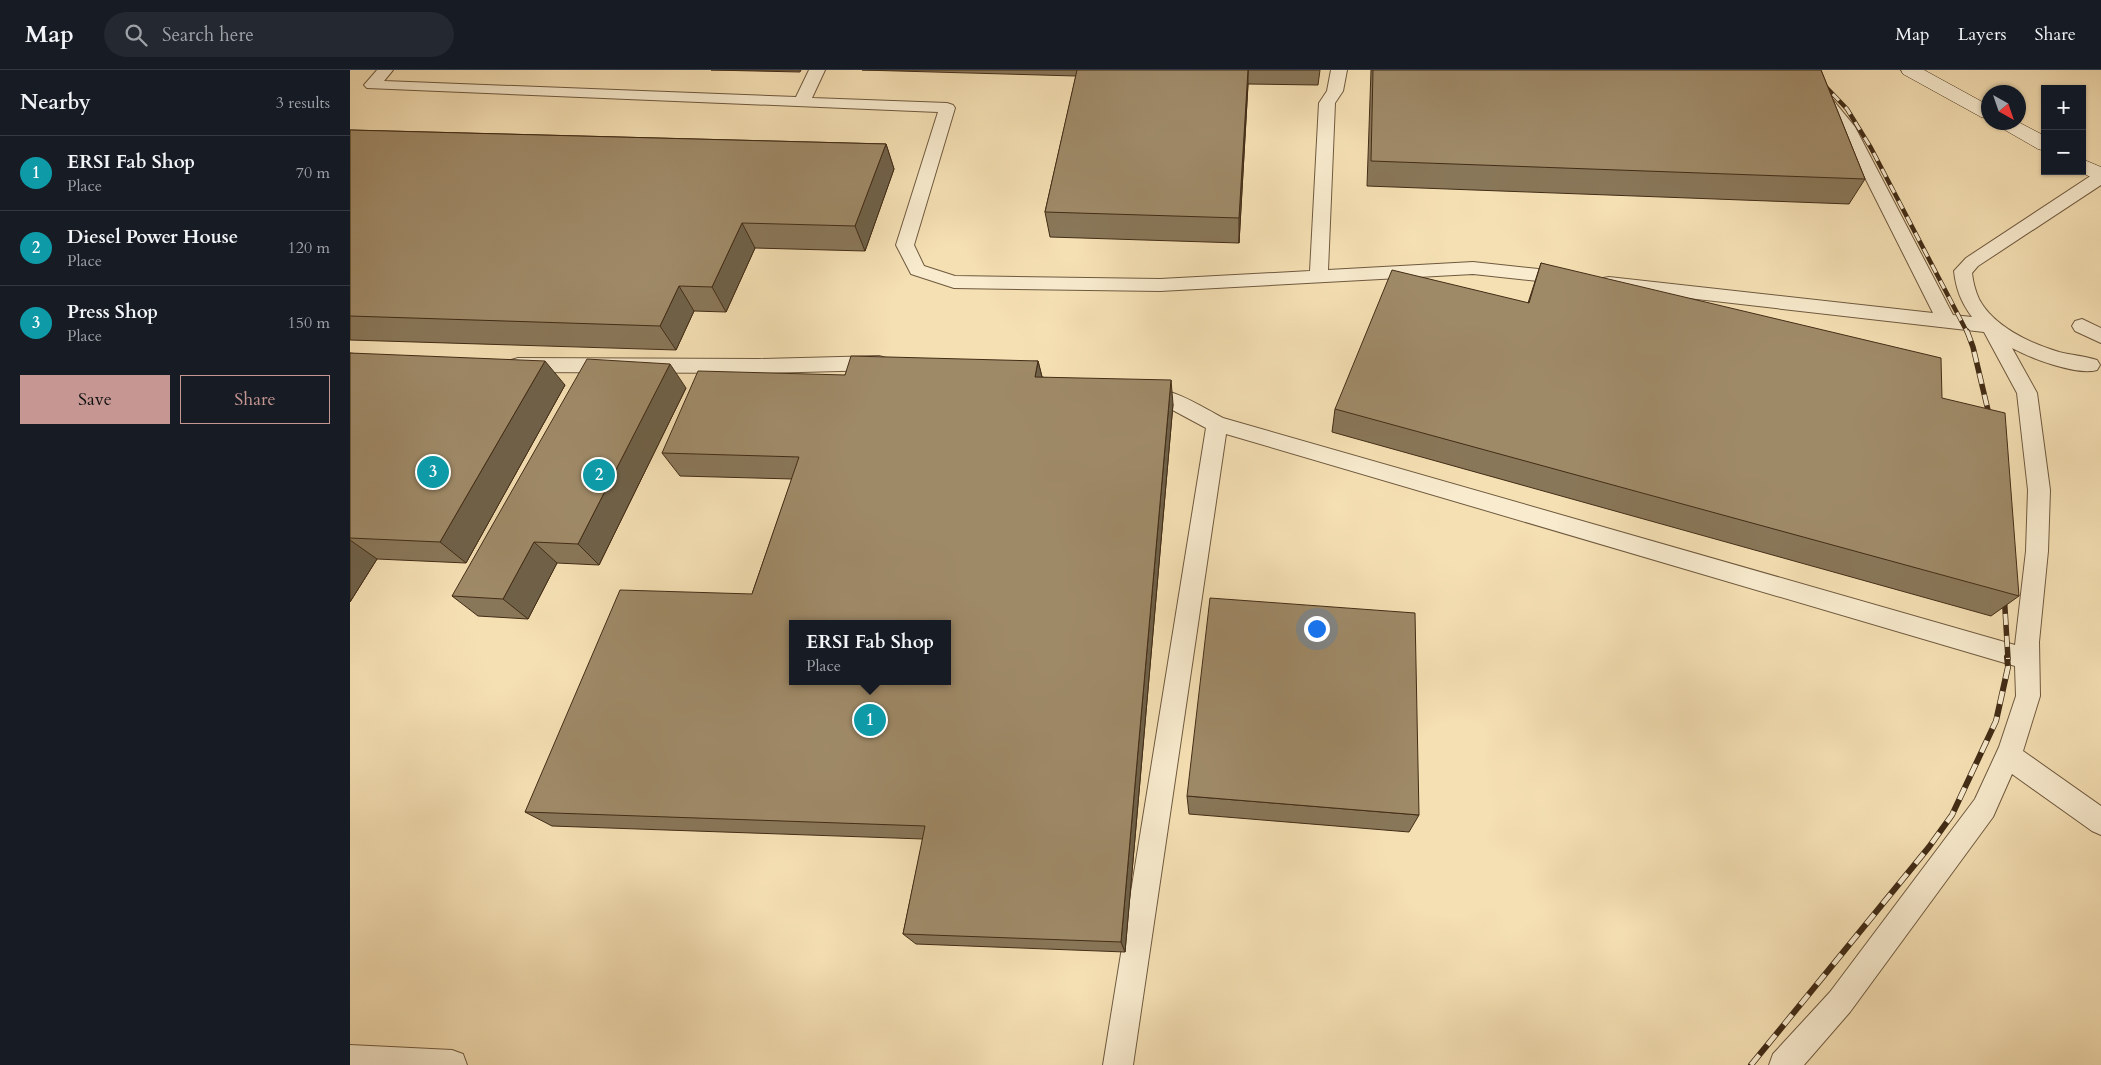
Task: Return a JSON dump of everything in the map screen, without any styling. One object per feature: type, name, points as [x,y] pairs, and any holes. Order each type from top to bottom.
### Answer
[{"type":"street","points":[[1910,70],[1981,109]]},
{"type":"street","points":[[2019,130],[2041,143]]},
{"type":"street","points":[[2086,167],[2101,176]]},
{"type":"lane","points":[[384,70],[372,85],[947,108],[906,245],[917,270],[954,282],[1160,285],[1473,268],[1990,326],[2053,357],[2090,365]]},
{"type":"lane","points":[[802,102],[817,70]]},
{"type":"lane","points":[[1319,276],[1327,103],[1335,90],[1339,70]]},
{"type":"lane","points":[[1796,70],[1815,87],[1847,127],[1946,320]]},
{"type":"lane","points":[[1784,1065],[1840,1002],[1948,858],[1984,808],[2008,756],[2028,696],[2027,642],[2037,551],[2039,499],[2034,440],[2027,393],[1990,326],[1967,297],[1963,283],[1963,271],[1972,262],[2101,176]]},
{"type":"lane","points":[[2082,326],[2101,336]]},
{"type":"lane","points":[[499,365],[758,366],[894,362]]},
{"type":"lane","points":[[1124,391],[1171,400],[1217,424],[2028,659]]},
{"type":"lane","points":[[1118,1065],[1217,424]]},
{"type":"lane","points":[[2008,756],[2101,822]]},
{"type":"lane","points":[[350,1060],[452,1065]]},
{"type":"building","points":[[1077,70],[1248,70],[1239,218],[1045,212]]},
{"type":"building","points":[[1373,70],[1821,70],[1865,179],[1371,161]]},
{"type":"building","points":[[350,130],[886,144],[855,226],[742,223],[712,287],[679,286],[660,326],[350,316]]},
{"type":"building","points":[[1541,263],[1941,358],[1942,398],[2005,413],[2019,596],[1335,409],[1392,270],[1529,303]]},
{"type":"building","points":[[350,353],[545,361],[440,542],[350,538]]},
{"type":"building","points":[[851,356],[1038,361],[1035,377],[1171,380],[1121,942],[903,934],[925,826],[525,812],[620,590],[752,594],[799,457],[662,453],[698,371],[845,375]]},
{"type":"building","points":[[587,359],[670,364],[578,544],[534,542],[503,599],[452,596]]},
{"type":"building","points":[[1210,598],[1415,613],[1419,815],[1187,796]]},
{"type":"railway","points":[[1806,70],[1825,86],[1847,109],[1871,148],[1967,332]]},
{"type":"railway","points":[[1967,331],[1973,347],[1991,423]]},
{"type":"railway","points":[[2004,592],[2008,659]]},
{"type":"railway","points":[[1751,1065],[1929,847],[1952,815],[1996,721],[2008,667],[2007,657]]},
{"type":"place","name":"Press Shop","points":[[433,472]]},
{"type":"place","name":"Diesel Power House","points":[[599,475]]},
{"type":"place","name":"ERSI Fab Shop","points":[[870,720]]}]
